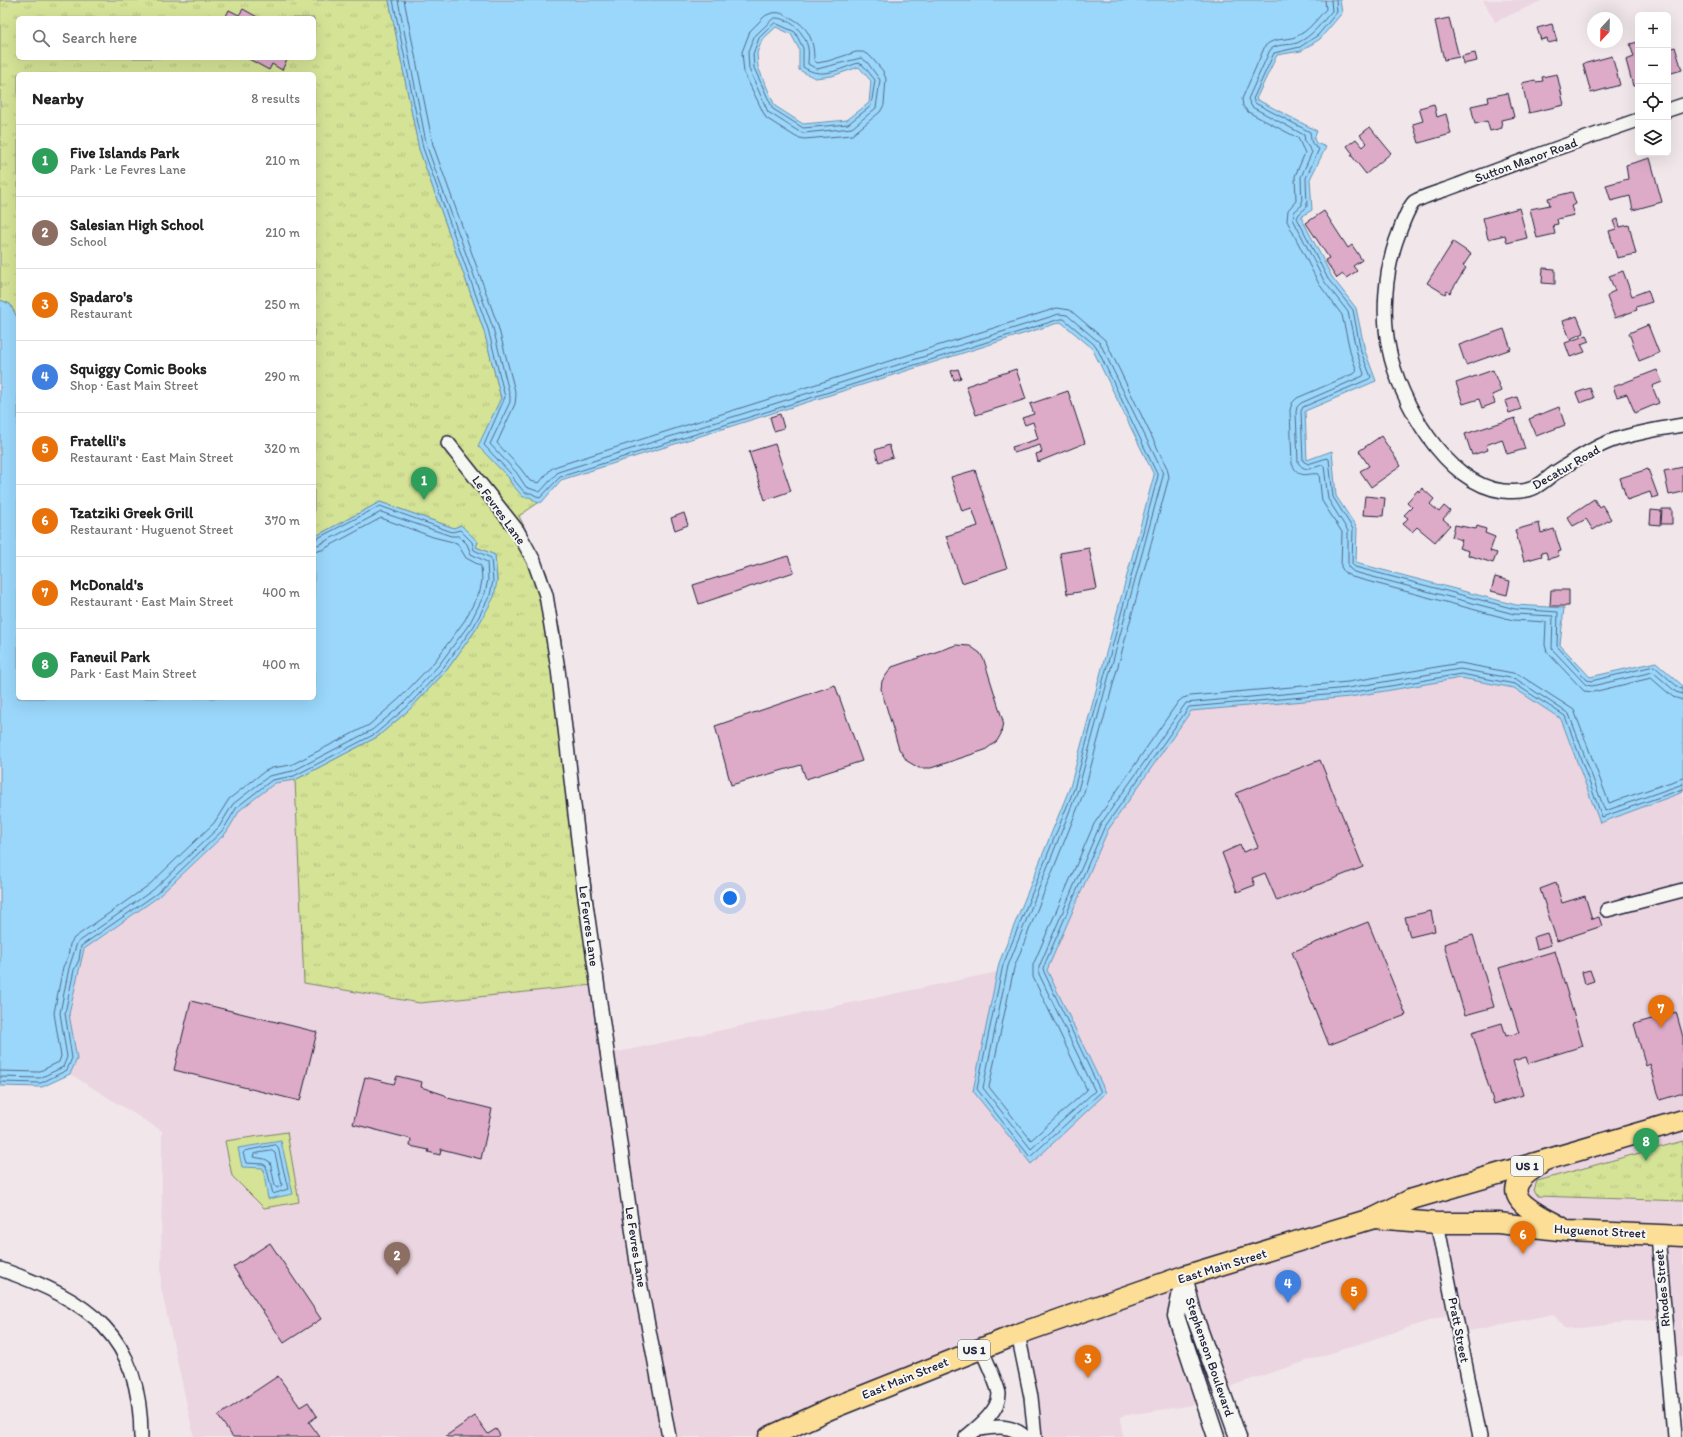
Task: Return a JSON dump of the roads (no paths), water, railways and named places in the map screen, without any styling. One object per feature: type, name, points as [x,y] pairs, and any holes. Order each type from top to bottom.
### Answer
[{"type":"main road","name":"East Main Street","points":[[769,1437],[830,1409],[981,1348],[1184,1276],[1374,1218],[1412,1199],[1683,1120]]},
{"type":"main road","points":[[1550,1159],[1525,1174],[1519,1183],[1517,1191],[1519,1199],[1524,1206],[1568,1231]]},
{"type":"main road","name":"Huguenot Street","points":[[1374,1218],[1437,1223],[1498,1223],[1568,1231],[1683,1236]]},
{"type":"street","points":[[1671,109],[1683,105]]},
{"type":"street","name":"Sutton Manor Road","points":[[1414,202],[1535,155],[1635,121]]},
{"type":"street","name":"Decatur Road","points":[[1414,202],[1402,223],[1391,257],[1386,322],[1389,349],[1399,385],[1419,423],[1439,452],[1459,470],[1486,487],[1504,491],[1524,491],[1537,487],[1556,472],[1609,442],[1652,430],[1683,425]]},
{"type":"street","name":"Le Fevres Lane","points":[[448,443],[517,530],[534,561],[546,595],[558,669],[584,890],[639,1277],[669,1437]]},
{"type":"street","points":[[1607,910],[1683,890]]},
{"type":"street","name":"Pratt Street","points":[[1437,1223],[1480,1437]]},
{"type":"street","name":"Rhodes Street","points":[[1658,1234],[1675,1437]]},
{"type":"street","points":[[0,1269],[35,1281],[75,1301],[96,1318],[112,1336],[124,1353],[136,1388],[141,1420],[141,1437]]},
{"type":"street","name":"Stephenson Boulevard","points":[[1184,1276],[1176,1316],[1216,1437]]},
{"type":"street","name":"Stephenson Boulevard","points":[[1184,1276],[1193,1312],[1238,1437]]},
{"type":"street","points":[[1018,1334],[1031,1397],[1035,1437]]},
{"type":"street","points":[[970,1433],[997,1404],[999,1393],[981,1348]]},
{"type":"street","points":[[970,1433],[997,1426],[1010,1428],[1025,1437]]},
{"type":"water","points":[[389,0],[1340,0],[1342,13],[1320,39],[1301,51],[1277,55],[1256,99],[1317,131],[1314,139],[1316,143],[1326,147],[1310,179],[1312,210],[1301,217],[1332,277],[1356,308],[1365,351],[1376,381],[1305,411],[1307,460],[1332,451],[1336,496],[1357,528],[1356,563],[1516,605],[1564,608],[1560,645],[1590,677],[1656,662],[1683,686],[1683,792],[1600,823],[1561,719],[1514,688],[1461,678],[1350,697],[1191,711],[1108,830],[1047,970],[1106,1093],[1031,1164],[973,1091],[999,963],[1070,787],[1154,475],[1092,348],[1061,322],[561,480],[542,502],[538,503],[530,497],[523,497],[511,483],[509,478],[478,446],[501,398],[484,331],[419,149]],"holes":[[[776,27],[791,34],[799,49],[799,70],[815,78],[832,76],[859,67],[871,81],[869,103],[847,120],[803,124],[775,106],[758,67],[757,53],[762,40]]]},
{"type":"water","points":[[0,300],[10,304],[16,315],[16,700],[316,700],[316,536],[380,502],[454,528],[461,525],[478,542],[476,547],[495,555],[497,581],[494,597],[477,628],[446,671],[409,710],[377,737],[295,780],[275,783],[240,810],[226,833],[158,897],[84,949],[69,1014],[77,1059],[70,1074],[42,1087],[0,1086]]},
{"type":"water","points":[[281,1141],[293,1194],[268,1199],[263,1168],[242,1167],[238,1148]]},
{"type":"place","name":"Five Islands Park","points":[[424,500]]},
{"type":"place","name":"McDonald's","points":[[1661,1028]]},
{"type":"place","name":"Faneuil Park","points":[[1646,1161]]},
{"type":"place","name":"Tzatziki Greek Grill","points":[[1523,1254]]},
{"type":"place","name":"Salesian High School","points":[[397,1275]]},
{"type":"place","name":"Squiggy Comic Books","points":[[1288,1303]]},
{"type":"place","name":"Fratelli's","points":[[1354,1311]]},
{"type":"place","name":"Spadaro's","points":[[1088,1378]]}]
